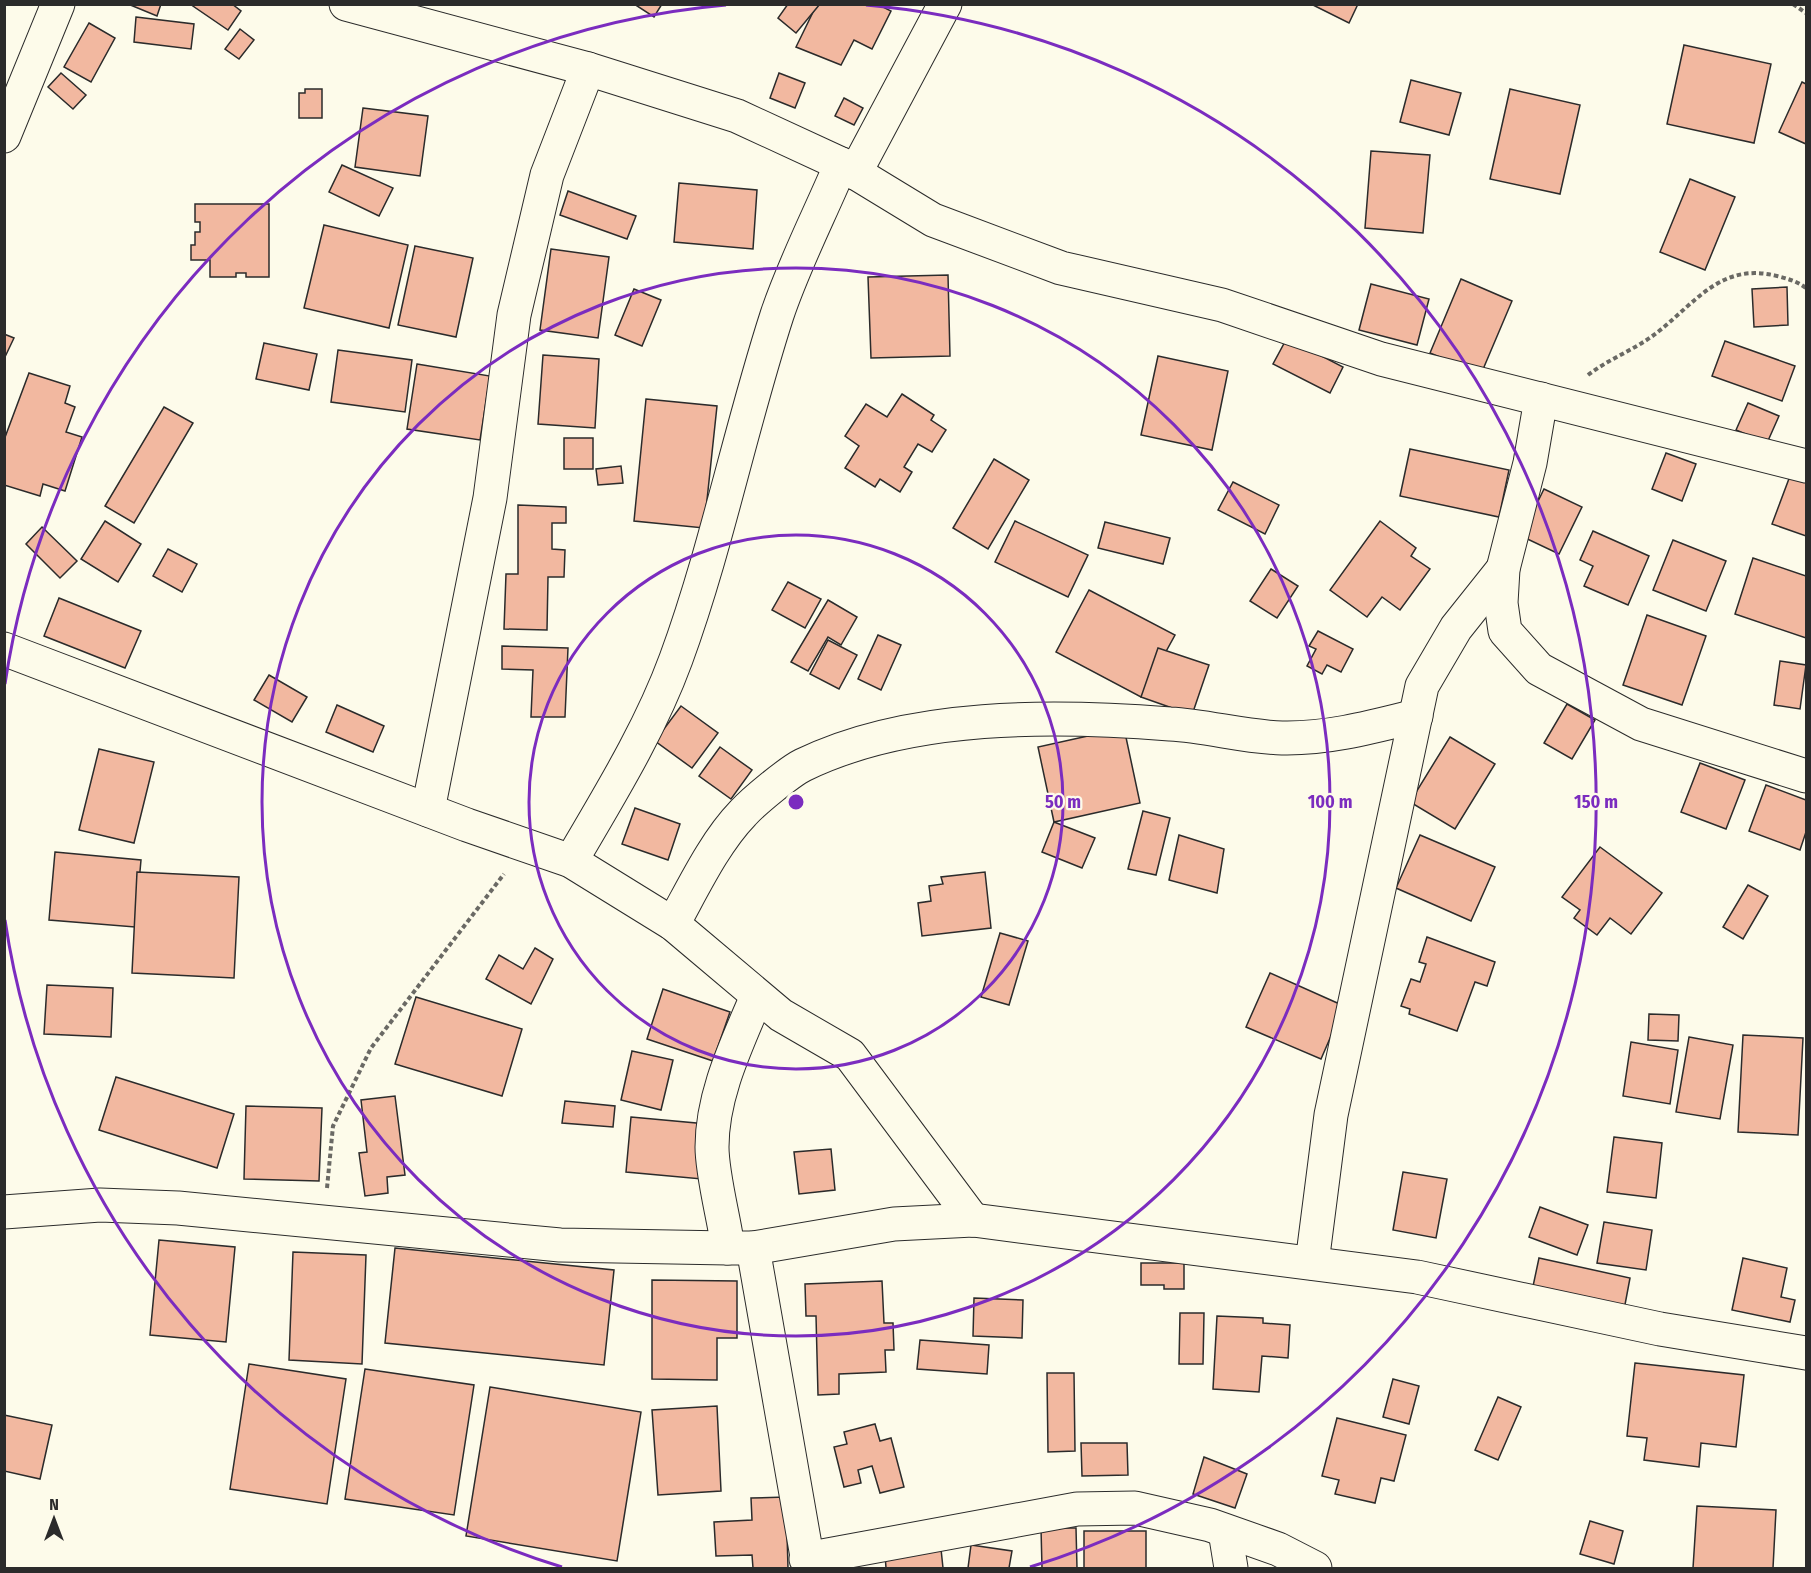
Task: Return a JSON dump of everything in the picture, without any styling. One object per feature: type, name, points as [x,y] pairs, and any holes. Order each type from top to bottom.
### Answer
[{"type":"street","points":[[4,136],[58,4]]},
{"type":"street","points":[[346,4],[588,69],[737,117],[848,169],[933,220],[1061,268],[1222,305],[1381,359],[1806,466]]},
{"type":"street","points":[[571,861],[627,765],[675,662],[711,555],[730,471],[778,312],[848,169],[945,4]]},
{"type":"street","points":[[428,810],[490,498],[514,315],[547,175],[588,69]]},
{"type":"street","points":[[1552,402],[1530,463],[1503,569],[1501,603],[1505,630],[1539,669],[1641,724],[1806,776]]},
{"type":"street","points":[[1312,1263],[1331,1115],[1422,686],[1456,628],[1503,569]]},
{"type":"street","points":[[4,649],[428,810],[571,861],[673,924],[781,1015],[850,1055],[973,1220]]},
{"type":"street","points":[[673,924],[704,868],[743,813],[801,766],[863,741],[950,726],[1050,719],[1171,724],[1282,738],[1348,733],[1416,716]]},
{"type":"street","points":[[757,996],[732,1057],[716,1107],[712,1148],[740,1248],[807,1564],[1077,1509],[1136,1508],[1225,1531],[1278,1549],[1315,1569]]},
{"type":"street","points":[[4,1212],[100,1205],[178,1208],[560,1245],[740,1248],[894,1224],[973,1220],[1417,1277],[1660,1329],[1806,1353]]},
{"type":"street","points":[[1225,1531],[1231,1569]]},
{"type":"path","points":[[1793,4],[1806,13]]},
{"type":"path","points":[[1552,402],[1603,364],[1633,350],[1659,331],[1695,297],[1722,280],[1743,273],[1767,273],[1798,282],[1806,288]]},
{"type":"path","points":[[316,1189],[327,1188],[333,1126],[371,1048],[467,920],[528,846]]},
{"type":"building","points":[[128,4],[161,4],[157,16]]},
{"type":"building","points":[[190,4],[232,4],[241,11],[228,30]]},
{"type":"building","points":[[634,4],[662,4],[654,17]]},
{"type":"building","points":[[788,4],[820,4],[796,33],[778,18]]},
{"type":"building","points":[[817,4],[877,4],[891,11],[872,49],[854,40],[841,65],[796,47]]},
{"type":"building","points":[[1311,4],[1358,4],[1349,23]]},
{"type":"building","points":[[136,17],[194,24],[191,49],[134,42]]},
{"type":"building","points":[[89,23],[115,38],[91,82],[64,67]]},
{"type":"building","points":[[240,29],[254,40],[239,59],[225,49]]},
{"type":"building","points":[[1684,45],[1771,64],[1754,143],[1667,124]]},
{"type":"building","points":[[61,73],[86,95],[73,109],[48,87]]},
{"type":"building","points":[[779,73],[805,83],[795,108],[770,98]]},
{"type":"building","points":[[1411,80],[1461,93],[1449,135],[1400,122]]},
{"type":"building","points":[[1802,82],[1806,84],[1806,144],[1779,132]]},
{"type":"building","points":[[305,89],[322,89],[322,118],[299,118],[299,93],[305,93]]},
{"type":"building","points":[[1510,89],[1580,105],[1560,194],[1490,179]]},
{"type":"building","points":[[844,98],[863,108],[854,125],[835,116]]},
{"type":"building","points":[[363,108],[428,116],[420,176],[355,167]]},
{"type":"building","points":[[1371,151],[1430,155],[1423,233],[1365,228]]},
{"type":"building","points":[[342,165],[393,188],[379,216],[329,192]]},
{"type":"building","points":[[1690,179],[1735,197],[1705,270],[1660,252]]},
{"type":"building","points":[[679,183],[757,190],[753,249],[674,242]]},
{"type":"building","points":[[568,191],[636,216],[627,239],[560,215]]},
{"type":"building","points":[[195,204],[269,204],[269,277],[246,277],[246,273],[236,273],[236,277],[210,277],[210,260],[191,260],[191,245],[195,245],[195,232],[200,232],[200,222],[195,222]]},
{"type":"building","points":[[324,225],[408,245],[389,328],[304,308]]},
{"type":"building","points":[[415,246],[473,258],[456,337],[398,325]]},
{"type":"building","points":[[551,249],[609,257],[598,338],[540,330]]},
{"type":"building","points":[[948,275],[950,356],[871,358],[868,277]]},
{"type":"building","points":[[1461,279],[1512,301],[1481,374],[1430,353]]},
{"type":"building","points":[[1371,284],[1429,299],[1417,345],[1359,330]]},
{"type":"building","points":[[1787,287],[1788,325],[1754,327],[1752,289]]},
{"type":"building","points":[[634,289],[661,300],[642,346],[615,335]]},
{"type":"building","points":[[4,334],[14,338],[4,359]]},
{"type":"building","points":[[1287,338],[1343,367],[1330,393],[1273,364]]},
{"type":"building","points":[[1725,341],[1795,366],[1782,401],[1712,376]]},
{"type":"building","points":[[264,343],[317,354],[309,390],[256,379]]},
{"type":"building","points":[[338,350],[412,360],[405,412],[331,402]]},
{"type":"building","points":[[543,355],[599,359],[595,428],[538,424]]},
{"type":"building","points":[[1158,356],[1228,371],[1212,450],[1141,435]]},
{"type":"building","points":[[417,364],[490,376],[480,440],[407,429]]},
{"type":"building","points":[[29,373],[70,386],[65,403],[75,407],[66,432],[82,437],[65,491],[43,484],[40,496],[4,485],[4,440]]},
{"type":"building","points":[[902,394],[934,415],[931,420],[946,430],[932,452],[918,444],[904,467],[912,472],[900,492],[880,479],[875,487],[845,468],[859,446],[845,436],[866,404],[887,417]]},
{"type":"building","points":[[646,399],[717,406],[704,528],[634,521]]},
{"type":"building","points":[[1748,403],[1779,416],[1767,443],[1736,430]]},
{"type":"building","points":[[164,407],[193,423],[134,523],[105,506]]},
{"type":"building","points":[[564,438],[593,438],[593,469],[564,469]]},
{"type":"building","points":[[1410,449],[1509,470],[1499,517],[1400,496]]},
{"type":"building","points":[[1666,453],[1696,464],[1682,501],[1652,489]]},
{"type":"building","points":[[994,459],[1029,480],[988,549],[953,528]]},
{"type":"building","points":[[621,466],[623,483],[598,485],[596,469]]},
{"type":"building","points":[[1790,476],[1806,482],[1806,536],[1772,524]]},
{"type":"building","points":[[1233,482],[1279,505],[1265,534],[1218,510]]},
{"type":"building","points":[[1544,489],[1582,507],[1559,554],[1521,536]]},
{"type":"building","points":[[518,505],[566,507],[566,523],[552,523],[552,549],[565,550],[564,577],[548,577],[547,630],[504,629],[506,574],[518,574]]},
{"type":"building","points":[[105,521],[141,544],[118,582],[81,559]]},
{"type":"building","points":[[1015,521],[1088,555],[1068,597],[995,562]]},
{"type":"building","points":[[1380,521],[1416,548],[1411,556],[1430,569],[1400,610],[1382,597],[1367,617],[1330,590]]},
{"type":"building","points":[[1105,522],[1170,538],[1163,564],[1098,548]]},
{"type":"building","points":[[42,527],[77,561],[60,578],[26,544]]},
{"type":"building","points":[[1593,531],[1649,556],[1628,605],[1584,586],[1593,566],[1580,560]]},
{"type":"building","points":[[1673,540],[1726,561],[1706,611],[1653,590]]},
{"type":"building","points":[[168,549],[197,564],[182,592],[153,576]]},
{"type":"building","points":[[1753,558],[1806,576],[1806,638],[1735,614]]},
{"type":"building","points":[[1271,569],[1298,586],[1277,618],[1250,601]]},
{"type":"building","points":[[788,582],[821,599],[805,628],[772,610]]},
{"type":"building","points":[[1089,590],[1175,635],[1141,697],[1056,652]]},
{"type":"building","points":[[59,598],[141,631],[125,668],[44,636]]},
{"type":"building","points":[[828,600],[857,617],[841,645],[828,637],[808,671],[791,662]]},
{"type":"building","points":[[1647,615],[1706,636],[1682,705],[1623,685]]},
{"type":"building","points":[[1318,631],[1353,649],[1341,672],[1327,665],[1322,674],[1307,666],[1316,649],[1309,646]]},
{"type":"building","points":[[878,635],[901,645],[881,690],[858,679]]},
{"type":"building","points":[[828,640],[857,655],[839,689],[810,674]]},
{"type":"building","points":[[502,646],[568,648],[565,717],[531,717],[533,670],[502,669]]},
{"type":"building","points":[[1158,648],[1209,665],[1192,715],[1141,697]]},
{"type":"building","points":[[1780,661],[1806,665],[1800,709],[1774,705]]},
{"type":"building","points":[[269,675],[307,697],[292,722],[254,700]]},
{"type":"building","points":[[1567,704],[1595,720],[1572,759],[1544,743]]},
{"type":"building","points":[[337,705],[384,726],[373,752],[326,732]]},
{"type":"building","points":[[681,706],[718,733],[692,768],[655,741]]},
{"type":"building","points":[[1124,728],[1140,803],[1054,822],[1038,747]]},
{"type":"building","points":[[1450,737],[1495,764],[1455,829],[1410,802]]},
{"type":"building","points":[[720,747],[752,770],[731,799],[699,776]]},
{"type":"building","points":[[99,749],[154,762],[134,843],[79,830]]},
{"type":"building","points":[[1700,763],[1745,780],[1726,829],[1681,812]]},
{"type":"building","points":[[1766,785],[1806,800],[1806,832],[1800,850],[1749,831]]},
{"type":"building","points":[[635,808],[680,824],[668,860],[622,844]]},
{"type":"building","points":[[1143,811],[1170,818],[1156,875],[1128,869]]},
{"type":"building","points":[[1054,822],[1095,838],[1082,868],[1042,852]]},
{"type":"building","points":[[1179,835],[1224,849],[1217,893],[1169,880]]},
{"type":"building","points":[[1420,835],[1495,867],[1471,921],[1396,888]]},
{"type":"building","points":[[1600,847],[1662,893],[1631,934],[1610,918],[1597,935],[1574,918],[1580,910],[1562,897]]},
{"type":"building","points":[[55,852],[141,860],[135,927],[49,920]]},
{"type":"building","points":[[137,872],[239,877],[234,978],[132,973]]},
{"type":"building","points":[[985,872],[991,928],[922,936],[918,903],[931,901],[929,886],[943,884],[941,877]]},
{"type":"building","points":[[1748,885],[1768,896],[1743,939],[1723,927]]},
{"type":"building","points":[[1000,933],[1028,941],[1009,1005],[981,997]]},
{"type":"building","points":[[1427,937],[1495,962],[1487,986],[1475,982],[1457,1031],[1409,1014],[1410,1009],[1401,1006],[1411,979],[1420,982],[1426,964],[1419,962]]},
{"type":"building","points":[[535,948],[553,959],[531,1004],[486,979],[499,955],[523,969]]},
{"type":"building","points":[[1270,973],[1344,1006],[1321,1059],[1246,1027]]},
{"type":"building","points":[[47,985],[113,988],[111,1037],[44,1034]]},
{"type":"building","points":[[663,989],[730,1012],[713,1061],[647,1039]]},
{"type":"building","points":[[416,997],[522,1029],[502,1096],[395,1064]]},
{"type":"building","points":[[1649,1014],[1679,1015],[1678,1041],[1648,1040]]},
{"type":"building","points":[[1743,1035],[1803,1038],[1798,1135],[1738,1132]]},
{"type":"building","points":[[1689,1037],[1733,1045],[1720,1119],[1676,1112]]},
{"type":"building","points":[[1631,1042],[1678,1050],[1670,1104],[1623,1096]]},
{"type":"building","points":[[632,1051],[673,1060],[661,1110],[621,1100]]},
{"type":"building","points":[[116,1077],[234,1114],[217,1168],[99,1130]]},
{"type":"building","points":[[395,1096],[405,1175],[387,1177],[388,1193],[365,1196],[359,1153],[367,1152],[361,1100]]},
{"type":"building","points":[[565,1101],[615,1106],[613,1127],[562,1123]]},
{"type":"building","points":[[246,1106],[322,1108],[319,1181],[244,1179]]},
{"type":"building","points":[[631,1117],[707,1124],[702,1179],[626,1172]]},
{"type":"building","points":[[1614,1137],[1662,1143],[1656,1198],[1607,1192]]},
{"type":"building","points":[[831,1149],[835,1190],[799,1194],[794,1152]]},
{"type":"building","points":[[1403,1172],[1447,1179],[1436,1238],[1393,1230]]},
{"type":"building","points":[[1540,1207],[1588,1225],[1577,1255],[1529,1237]]},
{"type":"building","points":[[1604,1222],[1652,1230],[1646,1270],[1597,1263]]},
{"type":"building","points":[[159,1240],[235,1247],[226,1342],[150,1335]]},
{"type":"building","points":[[395,1248],[614,1270],[604,1365],[385,1343]]},
{"type":"building","points":[[293,1252],[366,1255],[362,1364],[289,1360]]},
{"type":"building","points":[[1539,1258],[1630,1278],[1624,1310],[1532,1291]]},
{"type":"building","points":[[1743,1258],[1787,1268],[1781,1297],[1795,1300],[1790,1322],[1732,1310]]},
{"type":"building","points":[[1141,1263],[1184,1263],[1184,1289],[1164,1289],[1164,1285],[1141,1285]]},
{"type":"building","points":[[652,1280],[737,1281],[737,1338],[717,1338],[717,1380],[652,1379]]},
{"type":"building","points":[[882,1281],[884,1323],[893,1323],[894,1350],[885,1350],[886,1372],[839,1374],[839,1394],[818,1395],[816,1316],[806,1316],[805,1284]]},
{"type":"building","points":[[974,1298],[1023,1300],[1022,1338],[973,1336]]},
{"type":"building","points":[[1180,1313],[1204,1313],[1203,1364],[1179,1364]]},
{"type":"building","points":[[1217,1316],[1263,1318],[1263,1323],[1290,1325],[1288,1358],[1262,1356],[1259,1392],[1213,1389]]},
{"type":"building","points":[[920,1340],[989,1345],[987,1374],[917,1369]]},
{"type":"building","points":[[1635,1363],[1744,1375],[1736,1447],[1701,1443],[1699,1467],[1644,1460],[1647,1438],[1627,1436]]},
{"type":"building","points":[[249,1364],[346,1379],[327,1504],[230,1489]]},
{"type":"building","points":[[365,1369],[474,1385],[454,1515],[345,1499]]},
{"type":"building","points":[[1047,1373],[1074,1373],[1075,1451],[1048,1452]]},
{"type":"building","points":[[1393,1379],[1419,1386],[1409,1424],[1383,1417]]},
{"type":"building","points":[[490,1387],[641,1412],[617,1561],[466,1536]]},
{"type":"building","points":[[1498,1397],[1521,1407],[1498,1460],[1475,1450]]},
{"type":"building","points":[[717,1406],[721,1491],[658,1495],[652,1410]]},
{"type":"building","points":[[4,1415],[52,1425],[40,1479],[4,1471]]},
{"type":"building","points":[[1337,1418],[1406,1435],[1394,1481],[1381,1478],[1375,1503],[1335,1494],[1339,1480],[1322,1476]]},
{"type":"building","points":[[875,1424],[880,1441],[891,1438],[904,1487],[880,1493],[872,1466],[858,1470],[861,1483],[844,1487],[834,1447],[847,1444],[844,1432]]},
{"type":"building","points":[[1081,1443],[1127,1443],[1128,1475],[1082,1476]]},
{"type":"building","points":[[1204,1457],[1247,1474],[1235,1508],[1193,1494]]},
{"type":"building","points":[[786,1497],[788,1568],[753,1568],[752,1555],[716,1556],[714,1522],[752,1520],[751,1498]]},
{"type":"building","points":[[1697,1506],[1776,1510],[1773,1568],[1693,1568]]},
{"type":"building","points":[[1590,1521],[1623,1531],[1614,1564],[1580,1554]]},
{"type":"building","points":[[1041,1528],[1076,1528],[1077,1568],[1042,1568]]},
{"type":"building","points":[[1084,1531],[1146,1531],[1146,1568],[1084,1568]]},
{"type":"building","points":[[971,1545],[1012,1551],[1009,1568],[968,1568]]},
{"type":"building","points":[[941,1549],[943,1568],[886,1568],[885,1554]]}]
